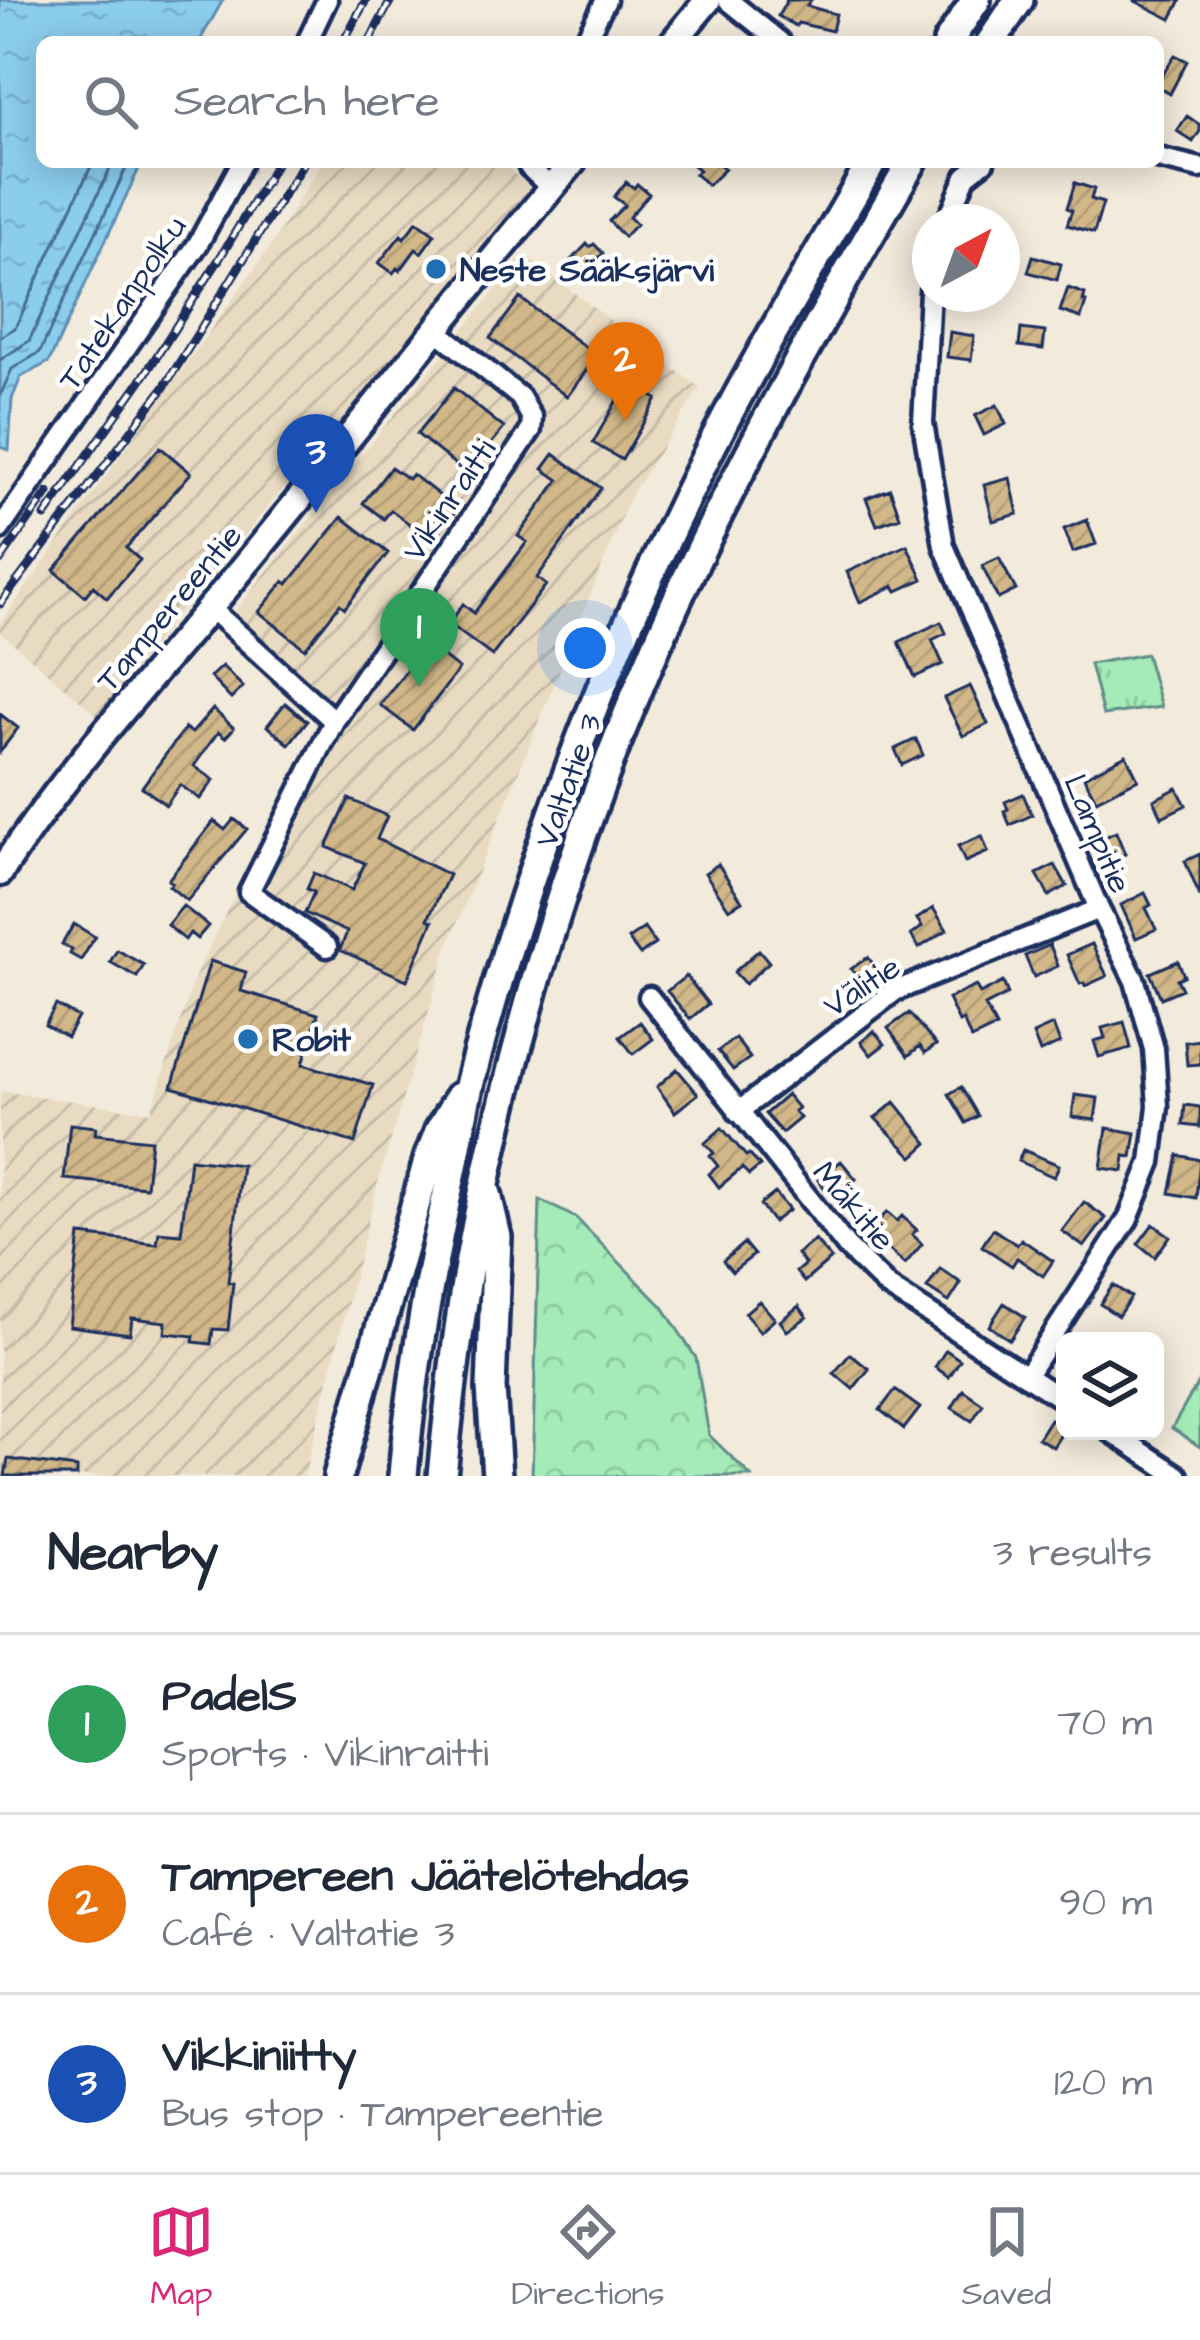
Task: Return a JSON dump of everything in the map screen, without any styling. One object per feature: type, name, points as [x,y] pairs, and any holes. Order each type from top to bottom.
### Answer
[{"type":"highway","points":[[952,36],[976,0]]},
{"type":"highway","points":[[995,36],[1019,0]]},
{"type":"highway","name":"Valtatie 3","points":[[403,1476],[434,1254],[471,1078],[560,798],[644,587],[699,470],[869,168]]},
{"type":"highway","name":"Valtatie 3","points":[[442,1476],[469,1262],[485,1184],[547,946],[621,734],[731,490],[817,326],[909,168]]},
{"type":"highway","points":[[338,1476],[429,1157],[471,1078]]},
{"type":"highway","points":[[485,1184],[497,1237],[491,1388],[497,1476]]},
{"type":"main road","points":[[678,36],[708,0]]},
{"type":"main road","name":"Tampereentie","points":[[0,873],[50,801],[568,168]]},
{"type":"street","points":[[310,36],[327,0]]},
{"type":"street","points":[[587,36],[606,0]]},
{"type":"street","points":[[728,0],[773,36]]},
{"type":"street","points":[[1164,159],[1200,168]]},
{"type":"street","name":"Tatekanpolku","points":[[0,529],[198,244],[239,168]]},
{"type":"street","points":[[530,168],[551,188]]},
{"type":"street","points":[[954,204],[966,176],[976,168]]},
{"type":"street","name":"Lampitie","points":[[928,312],[923,423],[944,546],[1099,909],[1135,981],[1154,1049],[1158,1106],[1151,1162],[1128,1220],[1027,1375]]},
{"type":"street","name":"Vikinraitti","points":[[334,721],[531,430],[532,418],[520,397],[436,330]]},
{"type":"street","points":[[210,608],[334,721],[249,892],[328,947]]},
{"type":"street","name":"Välitie","points":[[738,1112],[896,991],[1099,909]]},
{"type":"street","name":"Mäkitie","points":[[649,997],[847,1247],[888,1287],[1056,1394]]},
{"type":"street","points":[[1124,1440],[1178,1476]]},
{"type":"shaded area","points":[[318,168],[507,168],[533,190],[496,240],[191,597],[98,716],[0,632],[0,624],[268,250]]},
{"type":"shaded area","points":[[524,255],[700,388],[630,497],[449,943],[378,1182],[304,1476],[0,1476],[0,1091],[151,1112],[194,978],[239,886],[248,891],[333,722],[226,622]]},
{"type":"green space","points":[[1146,654],[1161,707],[1103,715],[1090,664]]},
{"type":"green space","points":[[540,1200],[576,1218],[663,1307],[696,1358],[709,1435],[751,1476],[532,1476]]},
{"type":"green space","points":[[1200,1379],[1200,1447],[1172,1428]]},
{"type":"water","points":[[0,0],[223,0],[202,36],[36,36],[36,168],[139,168],[49,362],[21,377],[12,399],[9,450],[0,447]]},
{"type":"building","points":[[787,0],[811,0],[807,6],[836,14],[832,31],[796,26],[778,16]]},
{"type":"building","points":[[1133,0],[1181,0],[1171,19]]},
{"type":"building","points":[[1175,55],[1187,61],[1170,94],[1164,90],[1164,72]]},
{"type":"building","points":[[1187,116],[1200,125],[1193,142],[1177,131]]},
{"type":"building","points":[[725,169],[708,185],[695,174]]},
{"type":"building","points":[[626,182],[649,194],[629,217],[636,224],[624,237],[609,221],[625,205],[614,197]]},
{"type":"building","points":[[1075,183],[1094,189],[1091,199],[1103,203],[1094,233],[1067,225]]},
{"type":"building","points":[[417,221],[435,234],[421,253],[416,249],[400,271],[397,268],[393,273],[379,263]]},
{"type":"building","points":[[587,244],[603,253],[580,277],[567,265]]},
{"type":"building","points":[[1033,256],[1061,264],[1057,280],[1028,272]]},
{"type":"building","points":[[1068,288],[1085,294],[1081,318],[1060,311]]},
{"type":"building","points":[[520,298],[597,356],[567,397],[490,338]]},
{"type":"building","points":[[1021,329],[1045,332],[1043,349],[1019,346]]},
{"type":"building","points":[[950,332],[974,336],[971,360],[947,357]]},
{"type":"building","points":[[627,382],[657,399],[622,460],[593,443]]},
{"type":"building","points":[[454,388],[504,428],[467,474],[417,434]]},
{"type":"building","points":[[997,405],[1006,424],[984,435],[975,416]]},
{"type":"building","points":[[160,447],[191,473],[126,548],[140,560],[107,598],[93,586],[85,596],[54,570]]},
{"type":"building","points":[[554,454],[601,488],[537,578],[546,585],[492,656],[449,624],[463,604],[474,613],[527,542],[518,536],[559,480],[543,469]]},
{"type":"building","points":[[391,467],[408,479],[412,474],[457,509],[432,541],[391,510],[384,519],[363,503]]},
{"type":"building","points":[[1010,478],[1018,514],[993,521],[984,485]]},
{"type":"building","points":[[890,489],[900,517],[877,525],[866,498]]},
{"type":"building","points":[[342,517],[388,553],[305,649],[259,612]]},
{"type":"building","points":[[1087,520],[1096,544],[1073,552],[1064,529]]},
{"type":"building","points":[[907,545],[923,579],[860,602],[847,572]]},
{"type":"building","points":[[999,558],[1016,590],[998,599],[982,566]]},
{"type":"building","points":[[941,622],[946,633],[932,640],[943,664],[915,677],[899,642]]},
{"type":"building","points":[[426,644],[459,669],[413,730],[380,705]]},
{"type":"building","points":[[222,666],[243,687],[231,699],[210,677]]},
{"type":"building","points":[[970,686],[988,724],[963,736],[944,698]]},
{"type":"building","points":[[285,703],[307,721],[289,744],[267,726]]},
{"type":"building","points":[[213,709],[234,728],[225,738],[218,732],[194,766],[214,780],[200,799],[180,785],[166,805],[142,787],[185,728],[192,733]]},
{"type":"building","points":[[0,714],[18,728],[0,752]]},
{"type":"building","points":[[916,739],[923,755],[902,765],[895,749]]},
{"type":"building","points":[[1126,755],[1138,779],[1096,800],[1084,777]]},
{"type":"building","points":[[1177,788],[1186,805],[1162,817],[1154,800]]},
{"type":"building","points":[[1023,794],[1032,815],[1010,825],[1005,802]]},
{"type":"building","points":[[349,799],[387,816],[377,839],[449,875],[407,980],[340,950],[347,932],[305,913],[314,892],[307,889],[314,873],[352,890],[365,863],[327,847]]},
{"type":"building","points":[[234,819],[247,829],[187,901],[168,880],[214,821],[225,830]]},
{"type":"building","points":[[1116,832],[1125,854],[1103,864],[1094,842]]},
{"type":"building","points":[[982,836],[988,852],[965,862],[958,846]]},
{"type":"building","points":[[1200,854],[1200,897],[1185,861]]},
{"type":"building","points":[[718,864],[742,901],[729,909],[705,873]]},
{"type":"building","points":[[1055,865],[1067,886],[1049,896],[1037,874]]},
{"type":"building","points":[[1145,893],[1156,929],[1136,938],[1121,905]]},
{"type":"building","points":[[183,906],[208,926],[197,939],[190,933],[185,940],[167,925]]},
{"type":"building","points":[[933,908],[947,930],[919,948],[911,935],[922,927],[917,919]]},
{"type":"building","points":[[74,924],[95,937],[81,960],[62,944]]},
{"type":"building","points":[[644,928],[655,944],[640,955],[628,939]]},
{"type":"building","points":[[1092,944],[1107,976],[1085,986],[1067,955]]},
{"type":"building","points":[[1050,945],[1058,966],[1034,977],[1025,956]]},
{"type":"building","points":[[117,950],[144,965],[137,977],[110,962]]},
{"type":"building","points":[[759,950],[769,962],[745,984],[734,972]]},
{"type":"building","points":[[868,957],[882,977],[845,1003],[836,990],[856,976],[851,969]]},
{"type":"building","name":"Robit","points":[[210,961],[246,972],[241,991],[318,1014],[303,1064],[373,1085],[355,1143],[172,1087]]},
{"type":"building","points":[[1178,961],[1184,976],[1177,979],[1182,989],[1161,998],[1150,973]]},
{"type":"building","points":[[686,976],[708,1004],[690,1019],[667,991]]},
{"type":"building","points":[[1003,982],[1008,994],[985,1006],[996,1027],[971,1039],[948,999],[976,986],[980,994]]},
{"type":"building","points":[[56,1005],[78,1017],[67,1037],[45,1025]]},
{"type":"building","points":[[909,1013],[936,1045],[925,1053],[920,1046],[908,1056],[888,1028]]},
{"type":"building","points":[[640,1022],[653,1039],[633,1054],[620,1037]]},
{"type":"building","points":[[1124,1022],[1131,1048],[1099,1057],[1094,1041],[1105,1038],[1102,1028]]},
{"type":"building","points":[[1053,1025],[1060,1043],[1040,1052],[1033,1034]]},
{"type":"building","points":[[874,1031],[885,1044],[871,1055],[861,1042]]},
{"type":"building","points":[[735,1038],[750,1058],[733,1070],[718,1051]]},
{"type":"building","points":[[1200,1040],[1200,1064],[1187,1065],[1185,1042]]},
{"type":"building","points":[[677,1069],[698,1094],[675,1112],[657,1087]]},
{"type":"building","points":[[961,1087],[978,1116],[966,1123],[949,1094]]},
{"type":"building","points":[[787,1095],[800,1118],[782,1133],[765,1114]]},
{"type":"building","points":[[1075,1095],[1098,1098],[1095,1120],[1072,1117]]},
{"type":"building","points":[[895,1102],[928,1143],[913,1157],[875,1118]]},
{"type":"building","points":[[1185,1105],[1200,1107],[1200,1127],[1183,1125]]},
{"type":"building","points":[[70,1124],[96,1127],[95,1134],[151,1140],[146,1187],[64,1179]]},
{"type":"building","points":[[722,1128],[760,1166],[749,1175],[742,1168],[719,1187],[709,1174],[718,1166],[705,1143]]},
{"type":"building","points":[[1107,1128],[1136,1133],[1132,1157],[1125,1156],[1123,1171],[1101,1168]]},
{"type":"building","points":[[1023,1150],[1059,1165],[1054,1177],[1018,1161]]},
{"type":"building","points":[[1178,1155],[1200,1160],[1196,1198],[1170,1193]]},
{"type":"building","points":[[190,1159],[242,1165],[228,1282],[233,1283],[228,1330],[213,1329],[211,1344],[193,1342],[194,1336],[165,1333],[166,1322],[132,1318],[130,1334],[69,1326],[80,1235],[157,1244],[159,1232],[181,1234]]},
{"type":"building","points":[[841,1161],[856,1179],[844,1188],[855,1201],[843,1211],[818,1180]]},
{"type":"building","points":[[775,1193],[789,1210],[773,1222],[760,1205]]},
{"type":"building","points":[[1084,1202],[1106,1218],[1084,1247],[1062,1231]]},
{"type":"building","points":[[887,1212],[897,1221],[902,1216],[917,1230],[912,1234],[922,1244],[905,1264],[869,1232]]},
{"type":"building","points":[[1153,1224],[1170,1236],[1155,1257],[1138,1244]]},
{"type":"building","points":[[993,1229],[1017,1245],[1021,1239],[1053,1261],[1043,1276],[1017,1258],[1012,1266],[982,1246]]},
{"type":"building","points":[[815,1240],[831,1259],[804,1282],[796,1272],[805,1264],[797,1254]]},
{"type":"building","points":[[744,1243],[754,1255],[732,1272],[723,1261]]},
{"type":"building","points":[[940,1269],[961,1283],[949,1302],[927,1288]]},
{"type":"building","points":[[1113,1285],[1131,1297],[1118,1316],[1100,1304]]},
{"type":"building","points":[[759,1301],[775,1319],[760,1332],[745,1313]]},
{"type":"building","points":[[1004,1303],[1025,1317],[1010,1340],[989,1326]]},
{"type":"building","points":[[799,1306],[807,1317],[787,1331],[780,1321]]},
{"type":"building","points":[[946,1350],[960,1360],[949,1377],[935,1367]]},
{"type":"building","points":[[850,1354],[869,1369],[853,1389],[834,1373]]},
{"type":"building","points":[[895,1390],[920,1408],[904,1429],[880,1410]]},
{"type":"building","points":[[963,1390],[983,1404],[972,1421],[952,1408]]},
{"type":"building","points":[[1050,1419],[1056,1423],[1053,1447],[1038,1438]]},
{"type":"building","points":[[8,1459],[77,1468],[77,1476],[5,1476]]},
{"type":"railway","points":[[346,36],[366,0]]},
{"type":"railway","points":[[372,36],[391,0]]},
{"type":"railway","points":[[45,516],[144,376],[273,168]]},
{"type":"railway","points":[[0,604],[163,389],[300,168]]},
{"type":"railway","points":[[0,561],[48,493]]},
{"type":"place","name":"Neste Sääksjärvi","points":[[436,269]]},
{"type":"place","name":"Tampereen Jäätelötehdas","points":[[625,421]]},
{"type":"place","name":"Vikkiniitty","points":[[316,513]]},
{"type":"place","name":"PadelS","points":[[419,687]]},
{"type":"place","name":"Robit","points":[[248,1039]]}]
